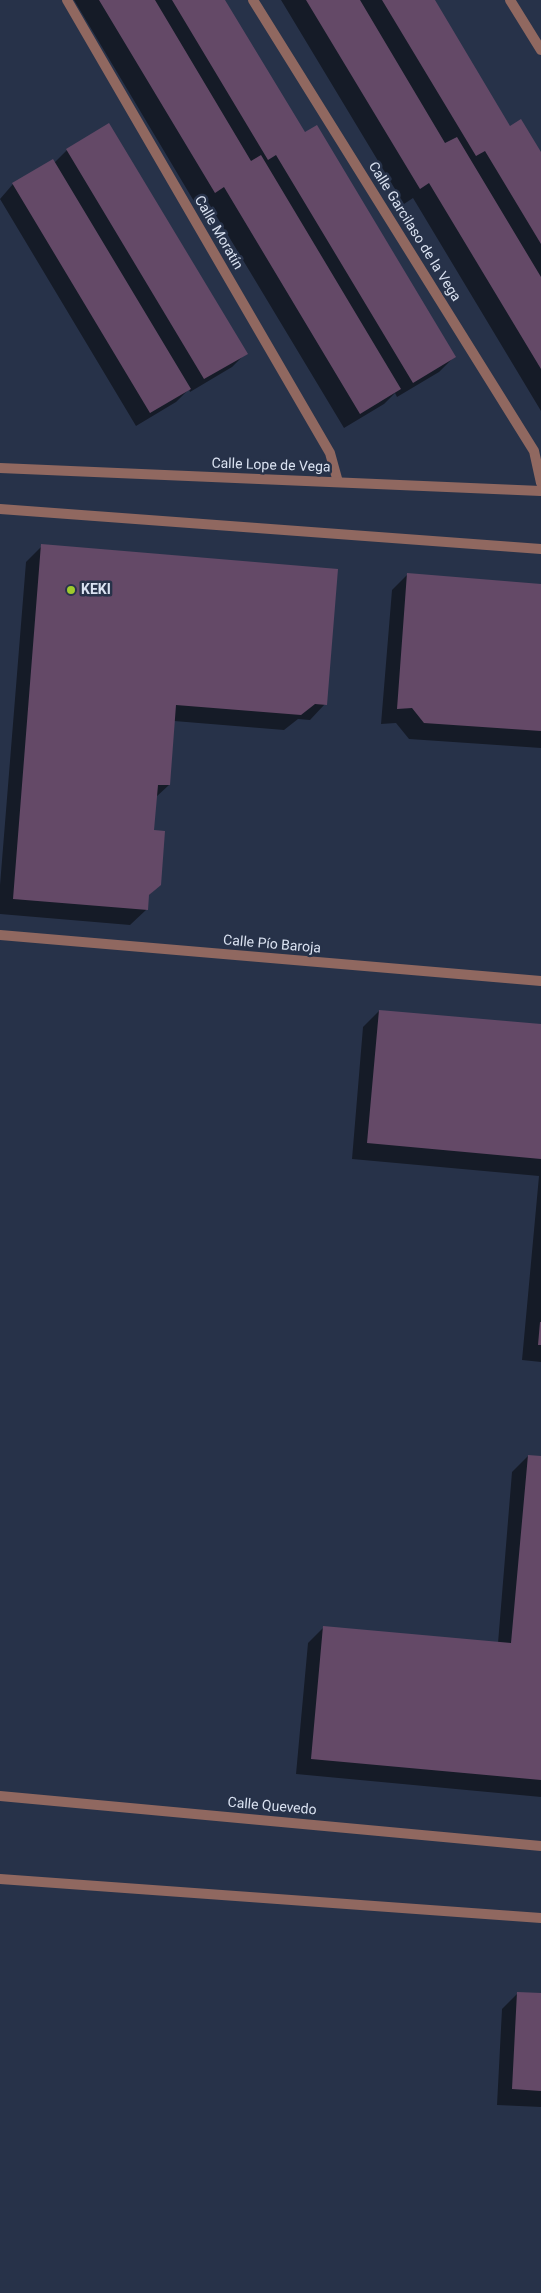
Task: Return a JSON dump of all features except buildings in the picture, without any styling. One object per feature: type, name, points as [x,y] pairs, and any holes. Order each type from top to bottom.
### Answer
[{"type":"street","name":"Calle Moratín","points":[[67,0],[330,453],[338,482]]},
{"type":"street","name":"Calle Garcilaso de la Vega","points":[[253,0],[534,451],[541,483]]},
{"type":"street","points":[[510,0],[541,50]]},
{"type":"street","name":"Calle Lope de Vega","points":[[0,468],[541,491]]},
{"type":"street","points":[[0,509],[541,549]]},
{"type":"street","name":"Calle Pío Baroja","points":[[0,935],[541,982]]},
{"type":"street","name":"Calle Quevedo","points":[[0,1796],[541,1846]]},
{"type":"street","points":[[0,1879],[541,1918]]},
{"type":"place","name":"KEKI","points":[[71,590]]}]
